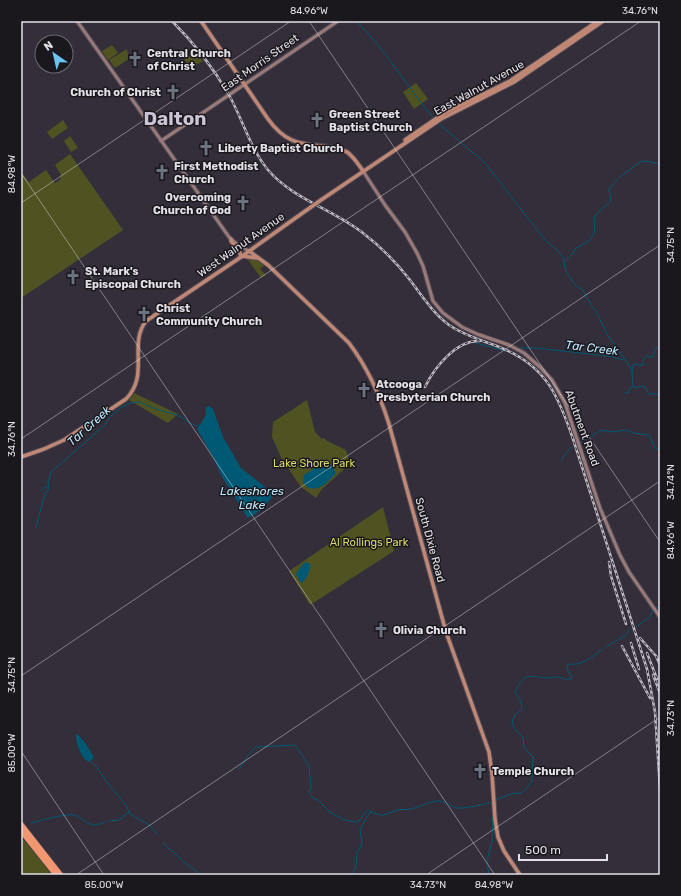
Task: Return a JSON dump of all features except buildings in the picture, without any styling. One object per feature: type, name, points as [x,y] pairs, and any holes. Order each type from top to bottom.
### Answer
[{"type":"highway","points":[[21,824],[61,875]]},
{"type":"highway","points":[[21,831],[56,875]]},
{"type":"main road","points":[[77,21],[231,239],[242,257],[260,259]]},
{"type":"main road","points":[[201,21],[271,124],[286,138],[302,144],[341,149],[353,157],[363,171]]},
{"type":"main road","name":"East Morris Street","points":[[162,141],[338,21]]},
{"type":"main road","name":"East Walnut Avenue","points":[[322,200],[436,119],[510,81],[598,21]]},
{"type":"main road","name":"East Walnut Avenue","points":[[561,47],[603,21]]},
{"type":"main road","name":"Abutment Road","points":[[363,171],[405,232],[417,253],[423,266],[434,301],[443,313],[462,327],[509,345],[524,353],[552,380],[565,403],[600,508],[620,554],[629,572],[660,618]]},
{"type":"main road","name":"West Walnut Avenue","points":[[21,458],[38,452],[69,437],[128,397],[137,381],[139,336],[146,321],[242,257],[322,200]]},
{"type":"main road","points":[[231,239],[249,252]]},
{"type":"main road","name":"South Dixie Road","points":[[249,252],[268,265],[350,343],[356,351],[378,394],[389,424],[446,632],[487,746],[491,765],[498,837],[504,851],[520,875]]},
{"type":"green space","points":[[112,45],[118,53],[108,60],[102,51]]},
{"type":"green space","points":[[127,49],[129,59],[115,68],[109,60]]},
{"type":"green space","points":[[195,52],[203,61],[190,69],[184,59]]},
{"type":"green space","points":[[416,83],[428,99],[414,109],[403,92]]},
{"type":"green space","points":[[63,120],[68,128],[52,139],[47,132]]},
{"type":"green space","points":[[70,136],[78,148],[71,152],[64,141]]},
{"type":"green space","points":[[70,154],[123,230],[21,298],[21,172],[29,182],[46,170],[55,183],[60,180],[61,175],[55,165]]},
{"type":"green space","points":[[246,257],[258,260],[265,265],[260,269],[266,275],[261,278]]},
{"type":"green space","points":[[134,393],[178,414],[168,423],[129,400]]},
{"type":"green space","name":"Lake Shore Park","points":[[307,400],[315,432],[322,439],[324,438],[346,450],[350,464],[322,489],[316,498],[300,486],[281,457],[272,437],[273,422]]},
{"type":"green space","name":"Al Rollings Park","points":[[383,507],[394,551],[310,605],[289,571]]},
{"type":"green space","points":[[21,837],[36,854],[52,875],[21,875]]},
{"type":"water","name":"Lakeshores Lake","points":[[209,406],[213,409],[223,437],[241,468],[274,494],[262,508],[250,517],[247,517],[221,475],[197,429],[206,414],[206,407]]},
{"type":"water","points":[[326,461],[332,466],[336,473],[327,483],[320,487],[307,487],[303,482],[304,475]]},
{"type":"water","points":[[306,562],[310,564],[308,575],[301,583],[296,574]]},
{"type":"water","points":[[77,734],[89,748],[94,758],[89,762],[84,758],[80,750]]},
{"type":"waterway","points":[[356,21],[387,56],[434,119]]},
{"type":"waterway","points":[[438,123],[485,163],[546,241],[563,257],[566,272],[575,285],[583,290],[592,307],[596,311],[607,334],[629,365],[632,372],[633,386]]},
{"type":"waterway","points":[[620,177],[640,162],[646,161],[660,164]]},
{"type":"waterway","points":[[564,262],[572,255],[575,249],[590,240],[595,231],[594,218],[596,214],[611,201],[609,189],[618,179]]},
{"type":"waterway","name":"Tar Creek","points":[[476,343],[505,351]]},
{"type":"waterway","name":"Tar Creek","points":[[518,348],[536,348],[608,356],[624,360]]},
{"type":"waterway","points":[[632,372],[633,365],[636,364],[642,366],[646,356],[652,357],[656,348],[660,349]]},
{"type":"waterway","name":"Tar Creek","points":[[633,387],[644,386],[649,394],[658,394],[660,399]]},
{"type":"waterway","points":[[625,393],[628,393],[629,389],[632,387]]},
{"type":"waterway","name":"Tar Creek","points":[[36,527],[45,493],[49,490],[48,482],[51,472],[105,425],[110,417],[122,407],[127,404],[140,402],[152,408],[177,415],[191,424],[198,426]]},
{"type":"waterway","points":[[581,442],[602,430],[611,432],[626,430],[634,433],[649,435],[655,448],[660,450]]},
{"type":"waterway","points":[[561,460],[571,447]]},
{"type":"waterway","points":[[41,490],[48,486]]},
{"type":"waterway","points":[[656,608],[660,607]]},
{"type":"waterway","points":[[636,627],[650,617],[653,610]]},
{"type":"waterway","points":[[606,647],[626,635],[630,629]]},
{"type":"waterway","points":[[495,800],[511,794],[521,793],[532,781],[533,757],[524,748],[523,737],[515,730],[512,723],[515,715],[522,709],[521,701],[515,692],[522,680],[528,676],[571,679],[572,677],[568,671],[567,665],[584,662],[603,649]]},
{"type":"waterway","points":[[239,769],[252,750],[256,747],[295,745],[309,766],[311,789],[309,792],[314,799],[318,800],[331,813],[345,820],[356,822],[360,820],[367,810]]},
{"type":"waterway","points":[[92,762],[124,803],[130,814],[151,826]]},
{"type":"waterway","points":[[369,811],[384,815],[436,801],[442,801],[457,808],[493,802]]},
{"type":"waterway","points":[[489,875],[487,861],[492,842],[493,808]]},
{"type":"waterway","points":[[109,821],[119,820],[129,812]]},
{"type":"waterway","points":[[351,875],[356,867],[357,852],[362,844],[360,830],[371,812]]},
{"type":"waterway","points":[[31,823],[59,816],[70,815],[74,815],[94,825],[105,822]]},
{"type":"waterway","points":[[151,827],[158,835]]},
{"type":"waterway","points":[[163,843],[201,875]]},
{"type":"railway","points":[[172,21],[196,47],[217,76],[234,104],[256,153],[268,170],[278,180],[302,197],[339,217],[382,249],[410,280],[433,310],[449,325],[462,333],[519,356],[531,365],[549,385],[562,410],[573,439],[647,669],[655,712],[660,789]]},
{"type":"railway","points":[[425,387],[429,379],[447,356],[463,345],[480,341]]},
{"type":"railway","points":[[609,562],[611,576],[626,624]]},
{"type":"railway","points":[[640,638],[656,656],[660,665]]},
{"type":"railway","points":[[631,643],[639,669]]},
{"type":"railway","points":[[622,646],[650,698]]},
{"type":"railway","points":[[647,653],[657,679]]},
{"type":"railway","points":[[653,675],[660,693]]},
{"type":"place","name":"Central Church of Christ","points":[[135,59]]},
{"type":"place","name":"Church of Christ","points":[[173,92]]},
{"type":"place","name":"Green Street Baptist Church","points":[[317,120]]},
{"type":"place","name":"Liberty Baptist Church","points":[[206,148]]},
{"type":"place","name":"First Methodist Church","points":[[162,172]]},
{"type":"place","name":"Overcoming Church of God","points":[[243,203]]},
{"type":"place","name":"St. Mark's Episcopal Church","points":[[73,277]]},
{"type":"place","name":"Christ Community Church","points":[[144,314]]},
{"type":"place","name":"Atcooga Presbyterian Church","points":[[364,390]]},
{"type":"place","name":"Olivia Church","points":[[381,630]]},
{"type":"place","name":"Temple Church","points":[[480,771]]},
{"type":"district","name":"Dalton","points":[[175,118]]}]
